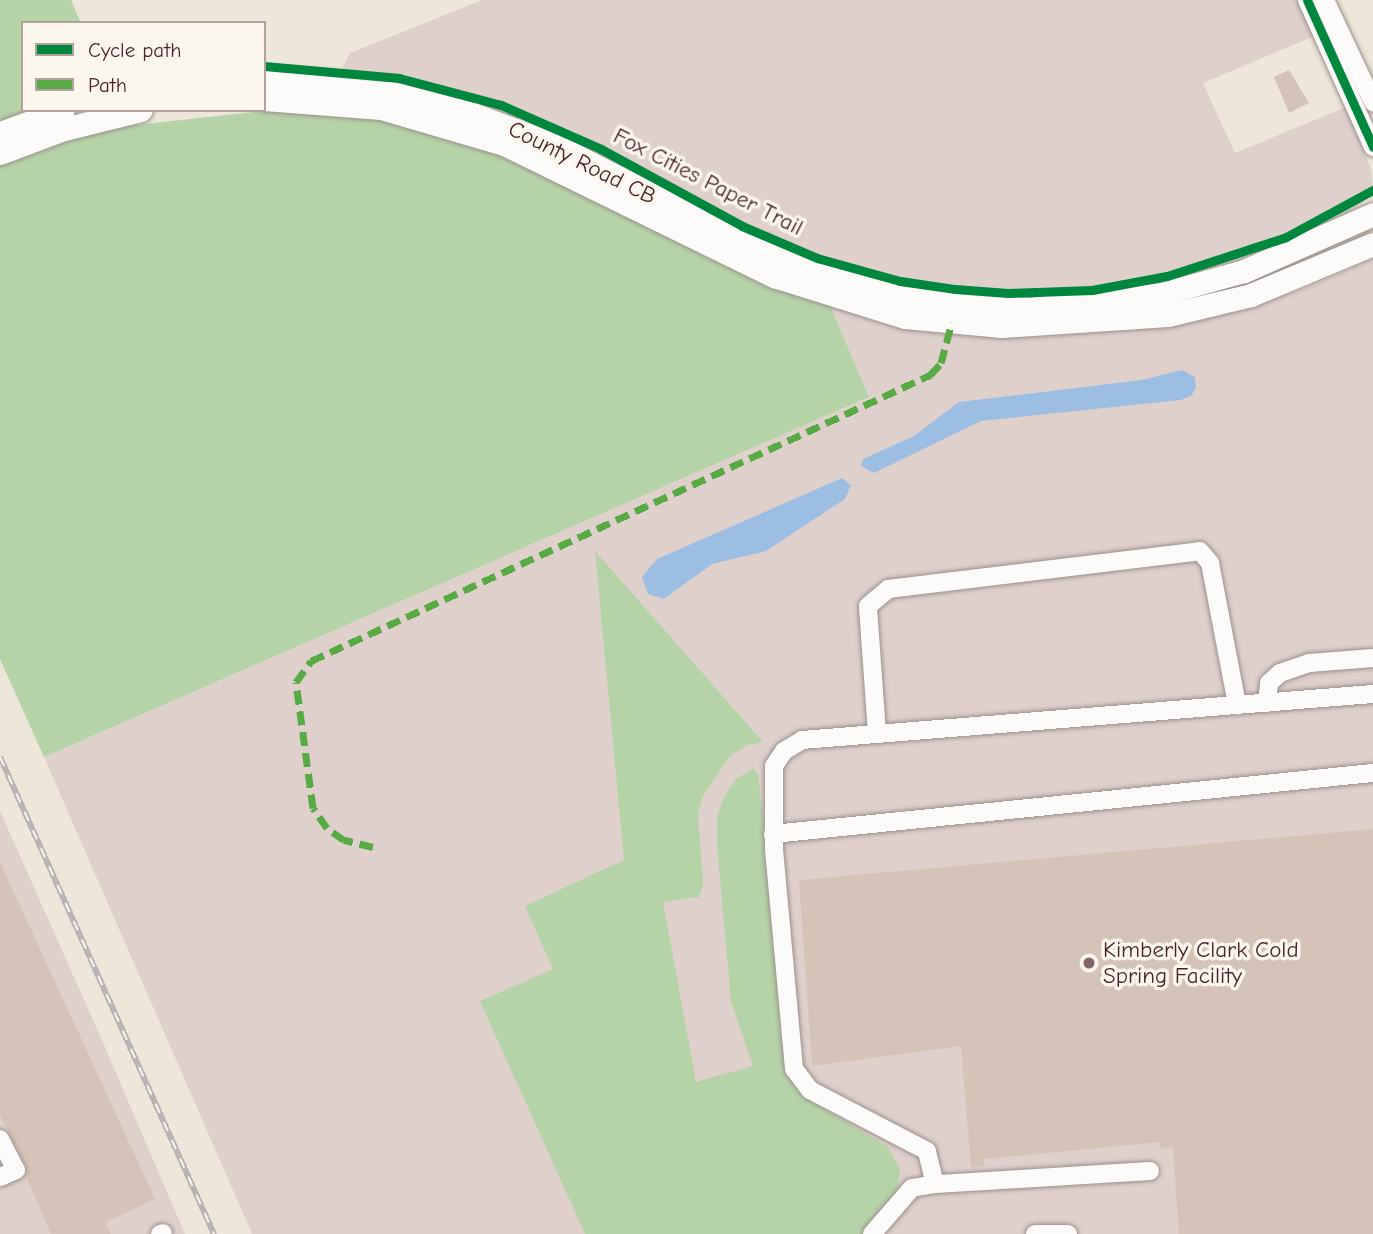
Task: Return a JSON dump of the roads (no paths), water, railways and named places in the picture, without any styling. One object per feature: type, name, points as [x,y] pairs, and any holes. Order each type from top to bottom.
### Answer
[{"type":"main road","name":"County Road CB","points":[[266,81],[366,88],[473,114],[557,146],[774,257],[857,285],[946,303],[1030,309],[1161,294],[1244,271],[1373,214]]},
{"type":"main road","name":"County Road CB","points":[[266,99],[381,108],[483,137],[545,161],[774,276],[905,317],[1002,326],[1168,314],[1251,295],[1373,244]]},
{"type":"main road","points":[[0,133],[58,112]]},
{"type":"main road","points":[[0,152],[64,128],[132,112]]},
{"type":"street","points":[[1307,0],[1373,147]]},
{"type":"street","points":[[1325,0],[1373,102]]},
{"type":"street","points":[[877,733],[868,606],[888,589],[1200,551],[1210,563],[1237,705]]},
{"type":"street","points":[[1267,703],[1266,689],[1274,676],[1297,670],[1309,663],[1373,658]]},
{"type":"street","points":[[1297,670],[1307,674],[1373,666]]},
{"type":"street","points":[[934,1184],[927,1151],[810,1090],[794,1069],[774,834],[774,766],[784,751],[802,740],[1373,694]]},
{"type":"street","points":[[774,834],[1373,773]]},
{"type":"street","points":[[0,1139],[16,1170],[0,1177]]},
{"type":"street","points":[[872,1234],[912,1188],[934,1184],[1150,1171]]},
{"type":"street","points":[[1035,1234],[1068,1234]]},
{"type":"water","points":[[1182,370],[1195,377],[1196,388],[1191,396],[1181,400],[981,421],[874,473],[861,466],[863,459],[914,436],[959,402],[1142,380]]},
{"type":"water","points":[[842,478],[851,485],[845,499],[766,551],[712,564],[664,599],[648,594],[642,577],[657,559]]},
{"type":"railway","points":[[0,757],[214,1234]]},
{"type":"place","name":"Kimberly Clark Cold Spring Facility","points":[[1089,963]]}]
